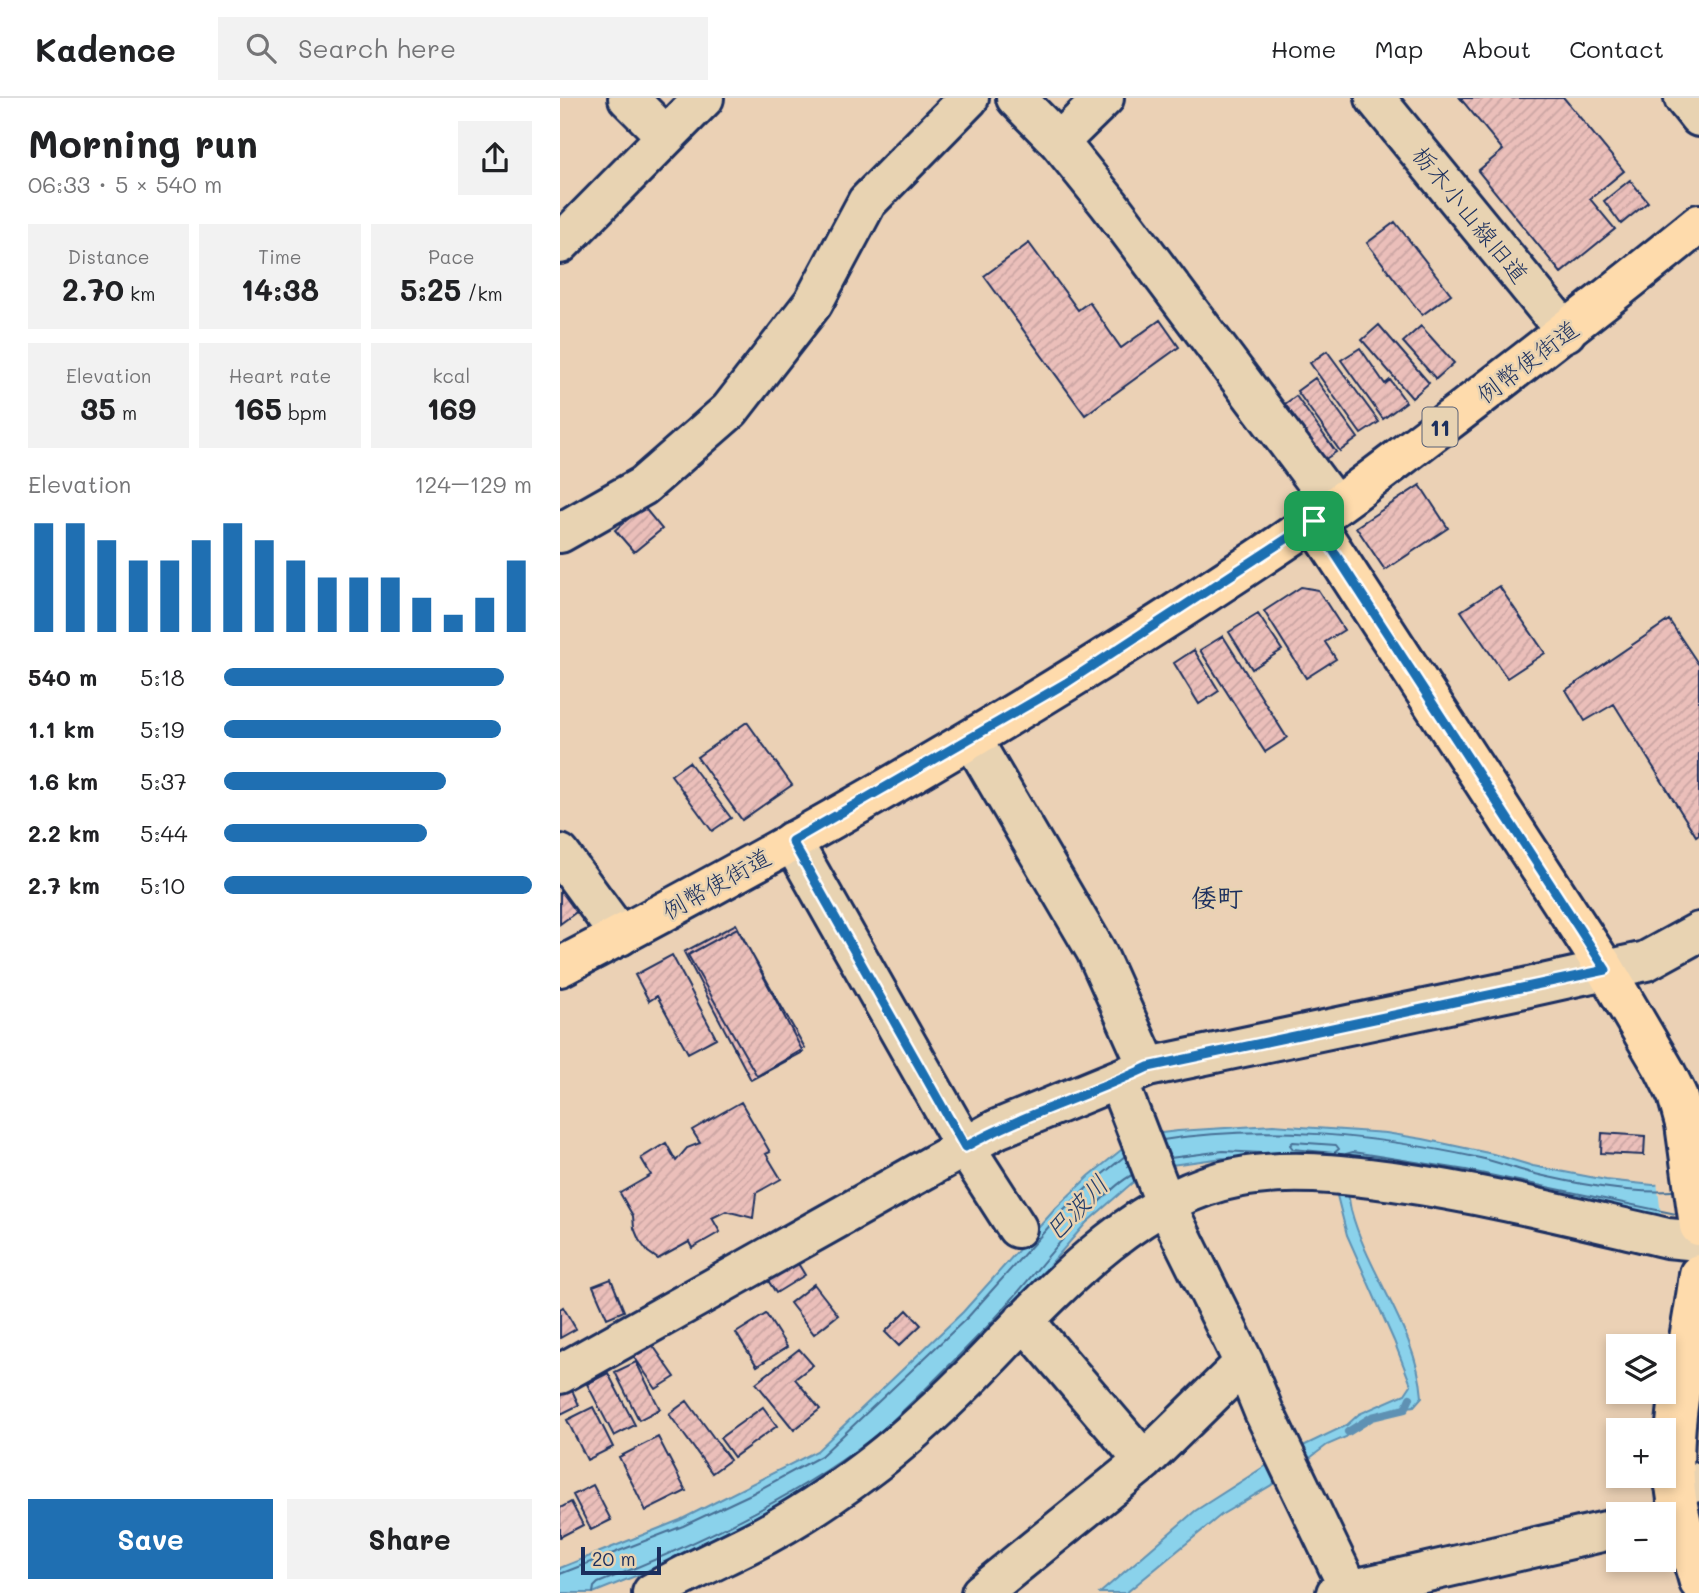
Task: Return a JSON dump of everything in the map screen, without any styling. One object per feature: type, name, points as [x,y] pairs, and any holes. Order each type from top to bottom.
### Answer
[{"type":"main road","name":"例幣使街道","points":[[560,967],[972,739],[1145,633],[1324,514],[1566,332],[1699,224]]},
{"type":"main road","points":[[1324,514],[1606,970],[1664,1069],[1677,1095],[1685,1124],[1699,1227]]},
{"type":"main road","points":[[1699,1274],[1675,1429],[1680,1499],[1699,1581]]},
{"type":"street","points":[[628,98],[666,136]]},
{"type":"street","points":[[560,244],[704,98]]},
{"type":"street","points":[[560,533],[643,486],[730,410],[813,303],[867,202],[969,98]]},
{"type":"street","points":[[1016,98],[1059,142],[1109,204],[1324,514]]},
{"type":"street","points":[[1059,142],[1104,98]]},
{"type":"street","name":"栃木小山線旧道","points":[[1376,98],[1566,332]]},
{"type":"street","points":[[1684,98],[1699,117]]},
{"type":"street","points":[[972,739],[1096,951],[1133,1074],[1134,1125],[1160,1192],[1244,1363],[1343,1591],[1427,1582],[1606,1532]]},
{"type":"street","points":[[792,841],[965,1147],[1017,1228]]},
{"type":"street","points":[[560,854],[620,936]]},
{"type":"street","points":[[560,1374],[997,1129],[1133,1074],[1646,961],[1699,932]]},
{"type":"street","points":[[652,1593],[747,1544],[864,1472],[916,1430],[1024,1320],[1160,1192],[1186,1193],[1234,1178],[1283,1173],[1341,1174],[1444,1188],[1667,1238],[1699,1241]]},
{"type":"street","points":[[1024,1320],[1144,1461]]},
{"type":"street","points":[[981,1593],[1144,1461],[1244,1363]]},
{"type":"water","name":"巴波川","points":[[1273,1125],[1386,1133],[1423,1139],[1493,1154],[1533,1166],[1606,1180],[1653,1185],[1699,1182],[1699,1223],[1346,1167],[1350,1205],[1359,1234],[1402,1325],[1418,1372],[1422,1397],[1414,1406],[1388,1410],[1369,1417],[1346,1437],[1327,1445],[1285,1477],[1221,1515],[1126,1593],[1100,1593],[1195,1511],[1278,1458],[1347,1425],[1359,1414],[1405,1394],[1411,1385],[1347,1235],[1330,1168],[1223,1158],[1171,1165],[1132,1183],[1086,1223],[989,1335],[887,1434],[787,1501],[722,1536],[593,1593],[560,1593],[560,1568],[680,1520],[817,1451],[963,1312],[1056,1208],[1126,1146],[1153,1134]]},
{"type":"pier","points":[[1699,1179],[1699,1227],[1662,1224],[1657,1181]]},
{"type":"building","points":[[1460,98],[1564,98],[1624,171],[1590,199],[1615,229],[1561,273],[1478,171],[1503,150]]},
{"type":"building","points":[[1630,180],[1648,202],[1621,224],[1604,201]]},
{"type":"building","points":[[1395,222],[1451,294],[1422,315],[1367,243]]},
{"type":"building","points":[[1029,243],[1078,310],[1089,302],[1121,348],[1160,320],[1179,347],[1085,415],[984,276]]},
{"type":"building","points":[[1379,325],[1429,383],[1412,398],[1362,340]]},
{"type":"building","points":[[1421,326],[1454,363],[1436,379],[1403,342]]},
{"type":"building","points":[[1360,348],[1385,384],[1390,380],[1406,402],[1383,419],[1341,360]]},
{"type":"building","points":[[1327,351],[1379,422],[1361,434],[1310,363]]},
{"type":"building","points":[[1315,378],[1358,438],[1340,451],[1297,391]]},
{"type":"building","points":[[1296,396],[1336,452],[1318,464],[1278,409]]},
{"type":"building","points":[[1420,485],[1448,528],[1385,570],[1356,527]]},
{"type":"building","points":[[643,506],[662,529],[634,552],[615,530]]},
{"type":"building","points":[[1499,586],[1545,653],[1507,678],[1461,611]]},
{"type":"building","points":[[1301,587],[1318,590],[1344,630],[1325,642],[1336,659],[1306,678],[1264,611]]},
{"type":"building","points":[[1258,614],[1282,650],[1252,669],[1229,632]]},
{"type":"building","points":[[1669,620],[1699,665],[1699,834],[1696,836],[1614,704],[1585,721],[1566,690]]},
{"type":"building","points":[[1223,636],[1287,738],[1265,752],[1200,650]]},
{"type":"building","points":[[1194,650],[1219,691],[1199,704],[1174,663]]},
{"type":"building","points":[[747,722],[792,785],[742,820],[697,757]]},
{"type":"building","points":[[689,762],[731,818],[712,831],[671,775]]},
{"type":"building","points":[[560,882],[579,910],[560,924]]},
{"type":"building","points":[[736,924],[803,1052],[751,1080],[684,952]]},
{"type":"building","points":[[737,928],[805,1048],[757,1076],[688,955]]},
{"type":"building","points":[[672,955],[716,1038],[688,1053],[657,996],[649,1001],[635,975]]},
{"type":"building","points":[[741,1102],[770,1152],[766,1154],[781,1179],[756,1193],[753,1218],[726,1211],[712,1218],[720,1232],[692,1248],[689,1242],[658,1259],[648,1252],[639,1240],[633,1216],[620,1193],[651,1175],[641,1158],[666,1143],[676,1161],[687,1148],[700,1143],[692,1130]]},
{"type":"building","points":[[1602,1133],[1645,1136],[1644,1155],[1601,1153]]},
{"type":"building","points":[[791,1252],[805,1275],[776,1293],[762,1271]]},
{"type":"building","points":[[611,1279],[624,1311],[607,1318],[593,1286]]},
{"type":"building","points":[[814,1284],[838,1315],[814,1334],[790,1303]]},
{"type":"building","points":[[563,1307],[576,1329],[560,1338],[560,1309]]},
{"type":"building","points":[[907,1310],[921,1325],[899,1346],[885,1332]]},
{"type":"building","points":[[766,1314],[787,1347],[757,1366],[736,1333]]},
{"type":"building","points":[[649,1340],[675,1377],[656,1389],[631,1352]]},
{"type":"building","points":[[799,1349],[813,1365],[795,1379],[820,1409],[794,1430],[756,1383]]},
{"type":"building","points":[[636,1362],[660,1409],[639,1420],[615,1372]]},
{"type":"building","points":[[608,1373],[635,1425],[614,1436],[587,1384]]},
{"type":"building","points":[[569,1384],[579,1405],[561,1414],[560,1389]]},
{"type":"building","points":[[687,1401],[730,1460],[712,1473],[669,1414]]},
{"type":"building","points":[[593,1407],[613,1447],[587,1460],[567,1420]]},
{"type":"building","points":[[763,1407],[777,1426],[734,1457],[720,1438]]},
{"type":"building","points":[[658,1437],[686,1491],[646,1511],[619,1457]]},
{"type":"building","points":[[593,1485],[611,1520],[591,1530],[573,1495]]},
{"type":"building","points":[[571,1502],[583,1525],[560,1537],[560,1508]]},
{"type":"waterway","points":[[1348,1432],[1372,1417],[1405,1409],[1410,1398]]},
{"type":"district","name":"倭町","points":[[1217,897]]},
{"type":"route","points":[[1314,521],[1606,970],[1148,1067],[997,1129],[965,1147],[792,841],[1066,683],[1314,521]]}]
